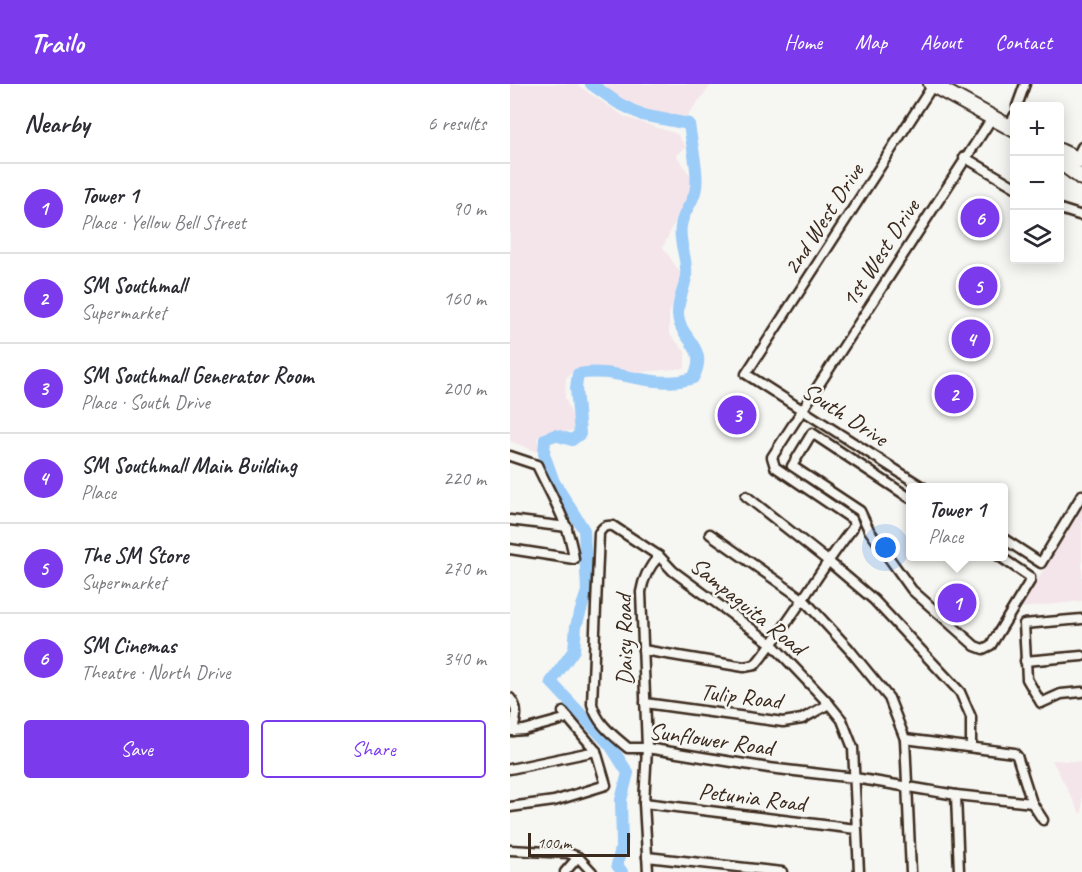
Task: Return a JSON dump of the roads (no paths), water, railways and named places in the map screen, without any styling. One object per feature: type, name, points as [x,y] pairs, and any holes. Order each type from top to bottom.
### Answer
[{"type":"highway","points":[[932,85],[992,118],[1010,123]]},
{"type":"highway","points":[[1064,152],[1080,155]]},
{"type":"street","points":[[1018,102],[1025,84]]},
{"type":"street","name":"2nd West Drive","points":[[746,374],[932,85]]},
{"type":"street","name":"1st West Drive","points":[[828,561],[852,529],[852,519],[775,467],[772,457],[801,409],[992,118]]},
{"type":"street","points":[[1070,170],[1080,155]]},
{"type":"street","points":[[964,158],[1010,185]]},
{"type":"street","points":[[1062,210],[1079,215]]},
{"type":"street","name":"South Drive","points":[[746,374],[916,483]]},
{"type":"street","points":[[906,495],[812,434],[792,466],[860,511],[869,530],[912,590],[975,646],[983,649],[991,645],[1030,581],[1030,577],[1006,561]]},
{"type":"street","points":[[510,456],[537,465],[567,527],[572,540],[574,558],[510,549]]},
{"type":"street","points":[[1008,542],[1041,563],[1082,495]]},
{"type":"street","points":[[746,496],[874,600],[960,692],[971,717],[971,747]]},
{"type":"street","points":[[510,520],[567,527]]},
{"type":"street","name":"Sunflower Road","points":[[613,526],[607,525],[599,533],[592,704],[600,723],[628,748],[647,748],[956,795],[1032,803]]},
{"type":"street","name":"Sampaguita Road","points":[[613,526],[658,556],[674,571],[772,644],[830,704],[842,720],[853,748],[859,872]]},
{"type":"street","points":[[710,534],[804,600],[849,649],[889,698],[905,739],[911,872]]},
{"type":"street","name":"Daisy Road","points":[[648,872],[644,803],[647,748],[642,582],[658,556]]},
{"type":"street","points":[[643,650],[750,667],[755,665],[804,600],[828,561]]},
{"type":"street","points":[[1082,619],[1024,624],[1027,679],[1041,703],[1061,694],[1082,692]]},
{"type":"street","points":[[1025,661],[1082,656]]},
{"type":"street","points":[[510,698],[514,702],[516,714],[512,731],[524,730],[565,715],[596,751],[606,785],[554,801],[510,807]]},
{"type":"street","name":"Tulip Road","points":[[645,703],[783,722],[802,719],[830,704]]},
{"type":"street","points":[[905,739],[1014,753],[1017,756],[1032,803],[1043,820]]},
{"type":"street","points":[[510,769],[596,751]]},
{"type":"street","points":[[956,795],[959,872]]},
{"type":"street","name":"Petunia Road","points":[[644,803],[856,830]]},
{"type":"street","points":[[510,850],[550,850],[568,853],[578,856],[591,872]]},
{"type":"street","points":[[565,872],[578,856]]},
{"type":"street","points":[[648,857],[782,872]]},
{"type":"waterway","points":[[591,84],[618,103],[642,115],[689,124],[696,177],[695,192],[683,217],[680,232],[686,270],[678,312],[682,329],[696,350],[698,358],[693,378],[664,382],[607,373],[578,374],[576,388],[580,434],[572,440],[555,435],[545,439],[544,454],[554,482],[584,530],[587,591],[576,626],[574,650],[551,682],[610,745],[628,773],[621,800],[622,844],[617,865],[622,872]]},
{"type":"place","name":"SM Cinemas","points":[[980,218]]},
{"type":"place","name":"The SM Store","points":[[978,286]]},
{"type":"place","name":"SM Southmall Main Building","points":[[971,339]]},
{"type":"place","name":"SM Southmall","points":[[954,394]]},
{"type":"place","name":"SM Southmall Generator Room","points":[[737,415]]},
{"type":"place","name":"Tower 1","points":[[957,603]]}]
